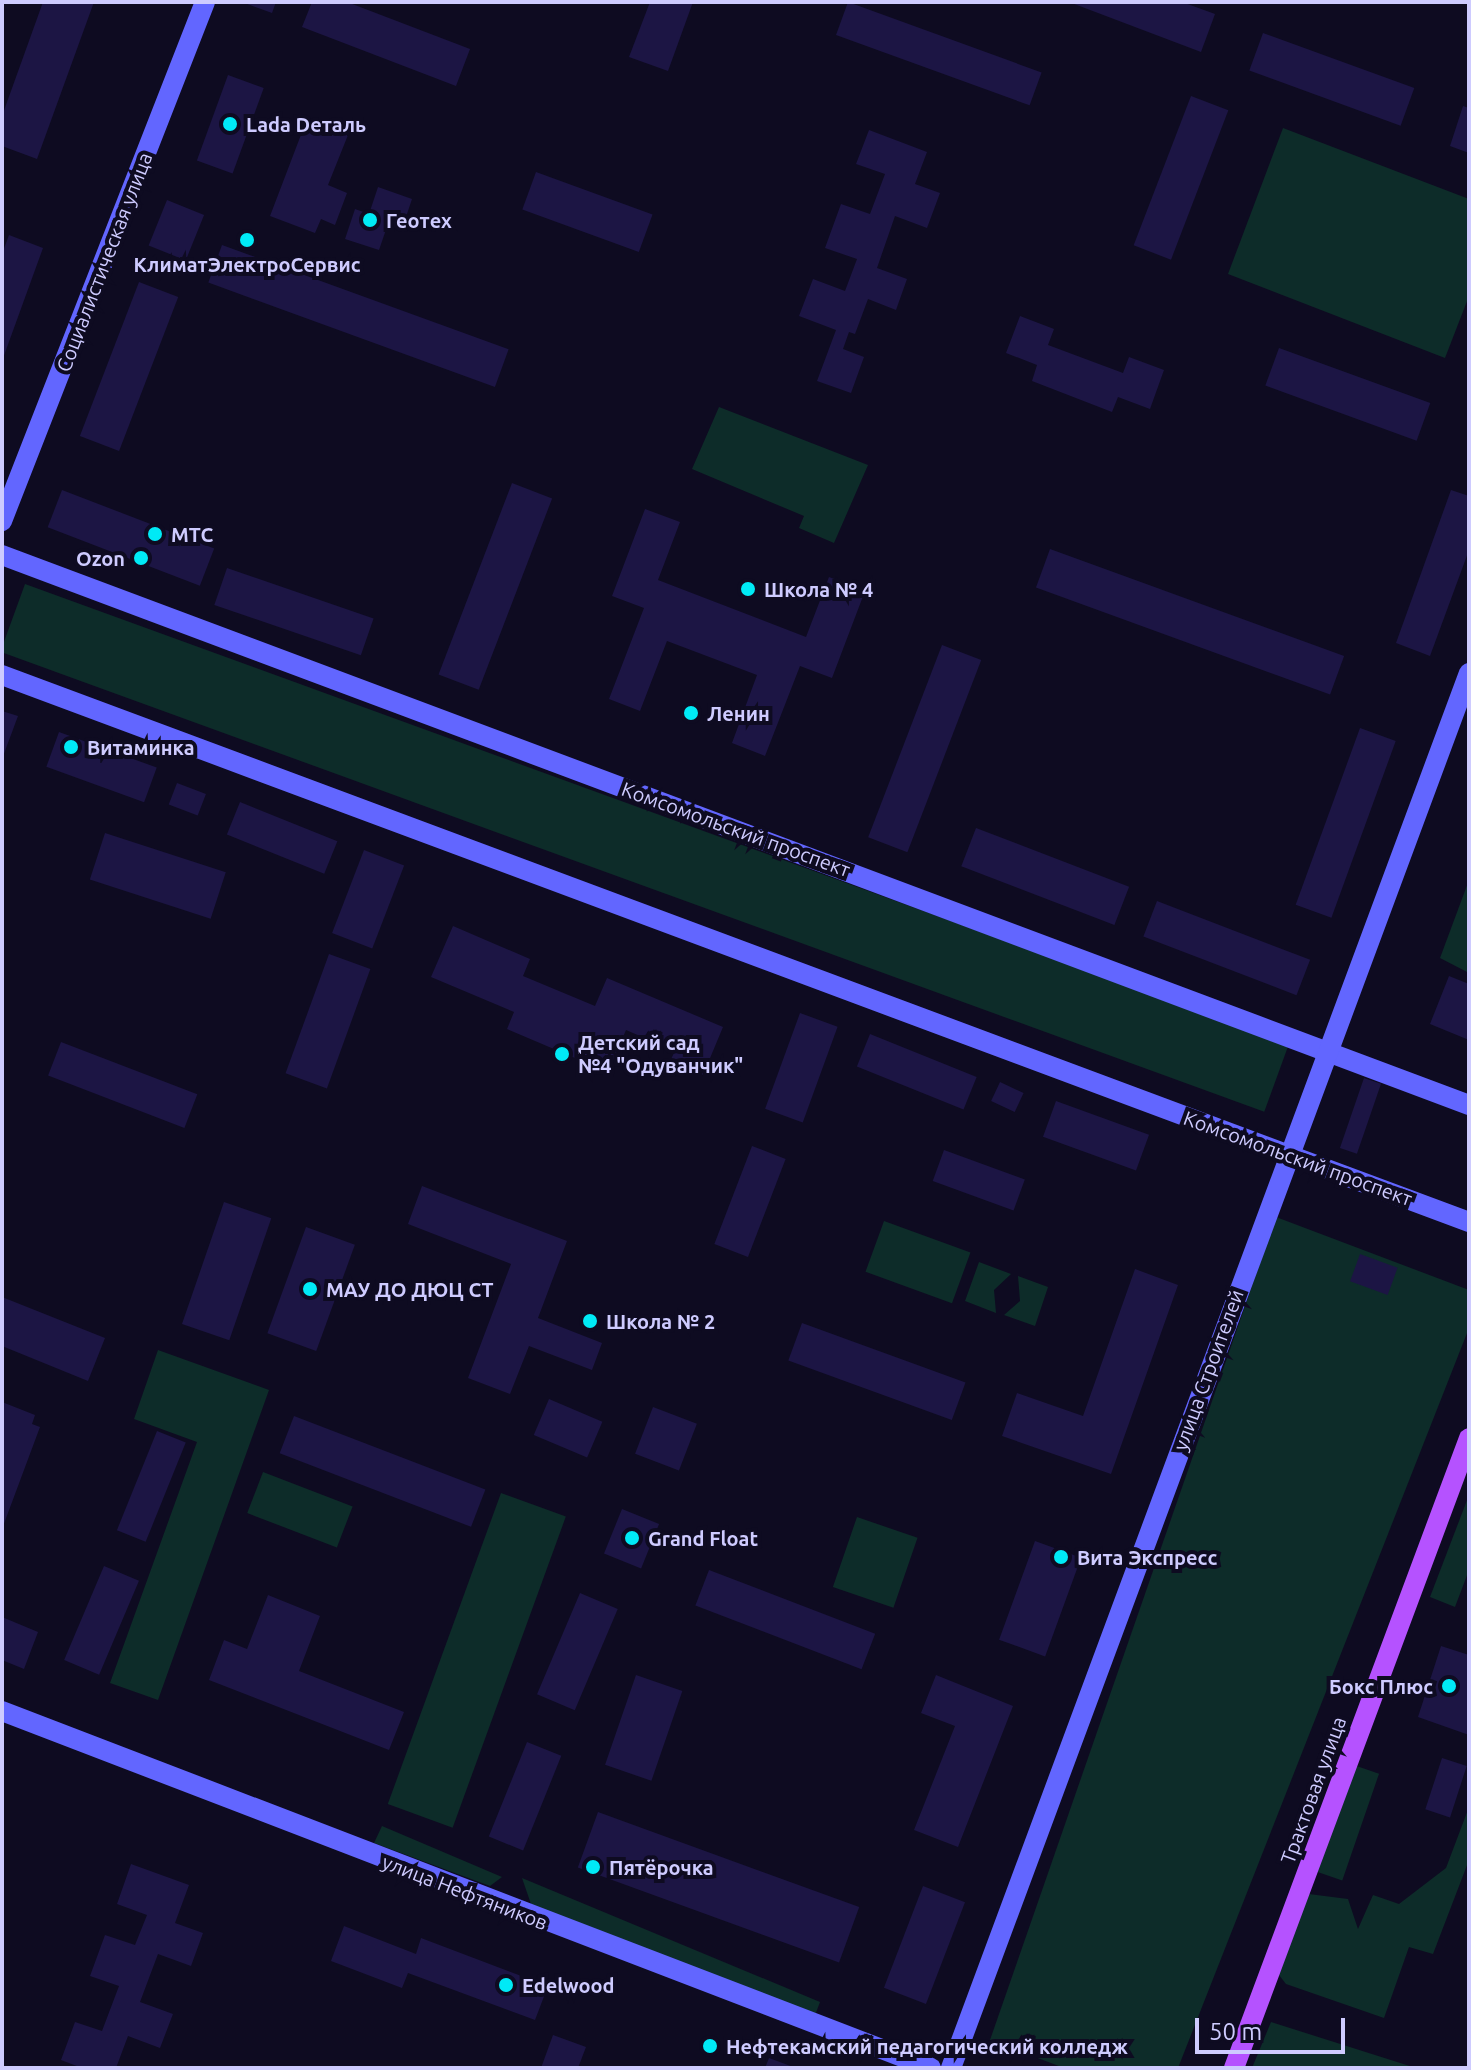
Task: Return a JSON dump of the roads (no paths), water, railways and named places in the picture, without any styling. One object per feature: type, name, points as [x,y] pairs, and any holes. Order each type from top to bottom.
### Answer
[{"type":"main road","name":"Социалистическая улица","points":[[2,521],[205,2]]},
{"type":"main road","name":"Комсомольский проспект","points":[[2,555],[1469,1105]]},
{"type":"main road","name":"улица Строителей","points":[[951,2068],[1293,1155],[1469,673]]},
{"type":"main road","name":"Комсомольский проспект","points":[[2,675],[1469,1222]]},
{"type":"main road","name":"Трактовая улица","points":[[1234,2068],[1469,1438]]},
{"type":"main road","name":"улица Нефтяников","points":[[2,1711],[931,2068]]},
{"type":"place","name":"Lada Dеталь","points":[[230,124]]},
{"type":"place","name":"Геотех","points":[[370,220]]},
{"type":"place","name":"КлиматЭлектроСервис","points":[[247,240]]},
{"type":"place","name":"МТС","points":[[155,534]]},
{"type":"place","name":"Ozon","points":[[141,558]]},
{"type":"place","name":"Школа № 4","points":[[748,589]]},
{"type":"place","name":"Ленин","points":[[691,713]]},
{"type":"place","name":"Витаминка","points":[[71,747]]},
{"type":"place","name":"Детский сад №4 \"Одуванчик\"","points":[[562,1054]]},
{"type":"place","name":"МАУ ДО ДЮЦ СТ","points":[[310,1289]]},
{"type":"place","name":"Школа № 2","points":[[590,1321]]},
{"type":"place","name":"Grand Float","points":[[632,1538]]},
{"type":"place","name":"Вита Экспресс","points":[[1061,1557]]},
{"type":"place","name":"Бокс Плюс","points":[[1449,1686]]},
{"type":"place","name":"Пятёрочка","points":[[593,1867]]},
{"type":"place","name":"Edelwood","points":[[506,1985]]},
{"type":"place","name":"Нефтекамский педагогический колледж","points":[[710,2046]]}]
